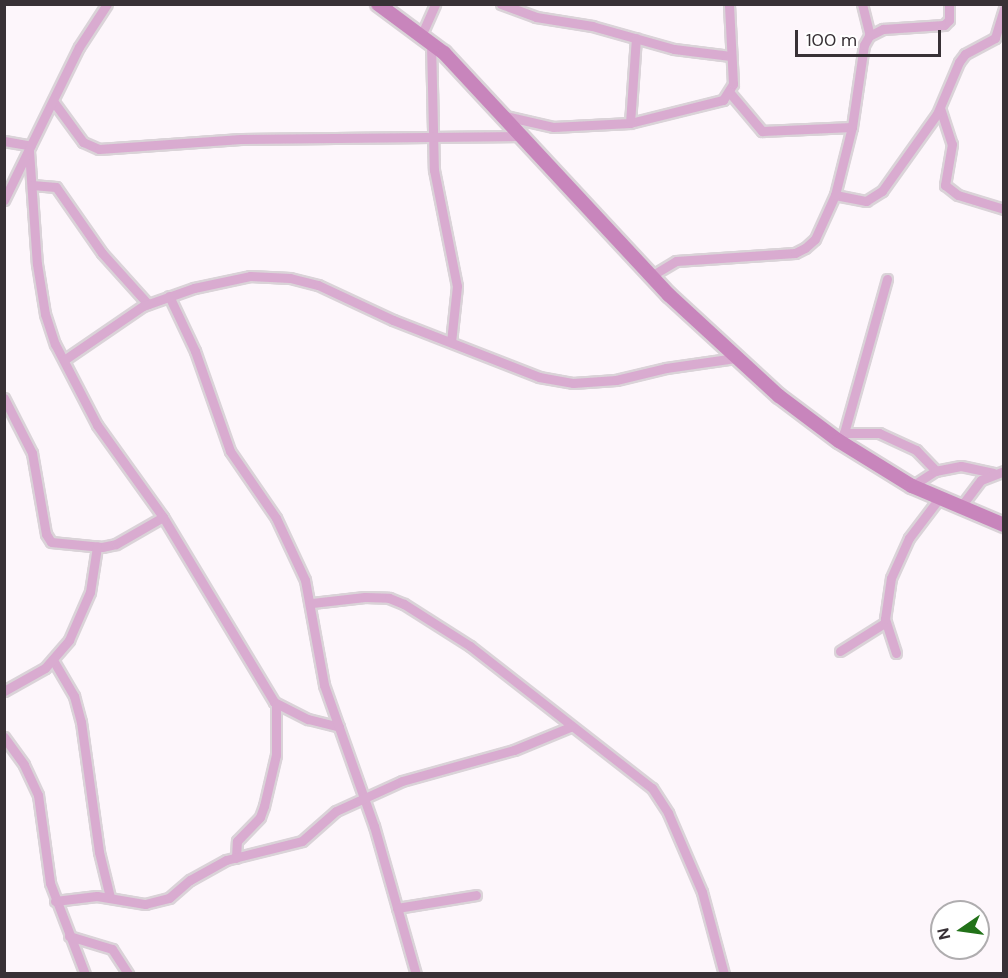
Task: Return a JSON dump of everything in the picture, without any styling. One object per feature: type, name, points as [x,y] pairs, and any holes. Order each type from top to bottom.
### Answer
[{"type":"street","points":[[4,200],[79,47],[107,4]]},
{"type":"street","points":[[378,4],[426,39],[504,116],[651,276],[735,358],[841,437],[912,486],[941,496],[1004,525]]},
{"type":"street","points":[[435,4],[426,39],[431,138],[458,286],[451,342]]},
{"type":"street","points":[[501,4],[536,17],[636,38],[701,55],[731,56]]},
{"type":"street","points":[[729,4],[730,93],[762,131],[852,127]]},
{"type":"street","points":[[862,4],[870,35]]},
{"type":"street","points":[[651,276],[676,261],[795,253],[805,248],[814,239],[835,195],[852,127],[864,45],[870,35],[883,29],[944,25],[949,20],[949,4]]},
{"type":"street","points":[[835,195],[866,201],[882,191],[940,108],[958,62],[965,54],[995,38],[1004,9]]},
{"type":"street","points":[[630,123],[636,38]]},
{"type":"street","points":[[504,116],[553,127],[630,123],[708,106],[730,93]]},
{"type":"street","points":[[53,101],[83,142],[99,149],[241,139],[523,136]]},
{"type":"street","points":[[940,108],[952,144],[945,185],[958,195],[1004,209]]},
{"type":"street","points":[[4,141],[30,148]]},
{"type":"street","points":[[30,148],[40,286],[55,344],[105,437],[163,517],[276,704],[276,755],[264,806],[260,818],[237,841],[236,858]]},
{"type":"street","points":[[32,185],[56,187],[102,253],[148,304]]},
{"type":"street","points":[[64,360],[108,327],[148,304],[169,296],[250,276],[290,278],[345,294],[393,320],[539,377],[573,383],[616,380],[666,368],[735,358]]},
{"type":"street","points":[[841,437],[887,279]]},
{"type":"street","points":[[169,296],[195,351],[230,451],[285,533],[312,603],[321,671],[364,797],[416,974]]},
{"type":"street","points":[[4,398],[32,453],[46,534],[59,545],[97,547],[116,544],[163,517]]},
{"type":"street","points":[[841,437],[879,433],[916,450],[936,471]]},
{"type":"street","points":[[912,486],[936,471],[961,466],[993,473]]},
{"type":"street","points":[[962,505],[981,480],[993,473],[1004,471]]},
{"type":"street","points":[[897,653],[886,622],[891,578],[909,538],[941,496]]},
{"type":"street","points":[[4,691],[45,668],[53,660],[82,615],[90,592],[97,547]]},
{"type":"street","points":[[312,603],[365,597],[389,597],[404,604],[470,646],[658,796],[702,892],[724,974]]},
{"type":"street","points":[[840,651],[886,622]]},
{"type":"street","points":[[53,660],[74,696],[81,722],[99,852],[110,897]]},
{"type":"street","points":[[276,704],[308,719],[339,727]]},
{"type":"street","points":[[55,901],[84,896],[110,897],[145,904],[163,900],[215,865],[302,841],[336,810],[364,797],[402,781],[514,750],[570,727]]},
{"type":"street","points":[[4,737],[24,765],[38,795],[55,901],[85,974]]},
{"type":"street","points":[[397,908],[476,895]]},
{"type":"street","points":[[69,936],[112,949],[128,974]]}]
